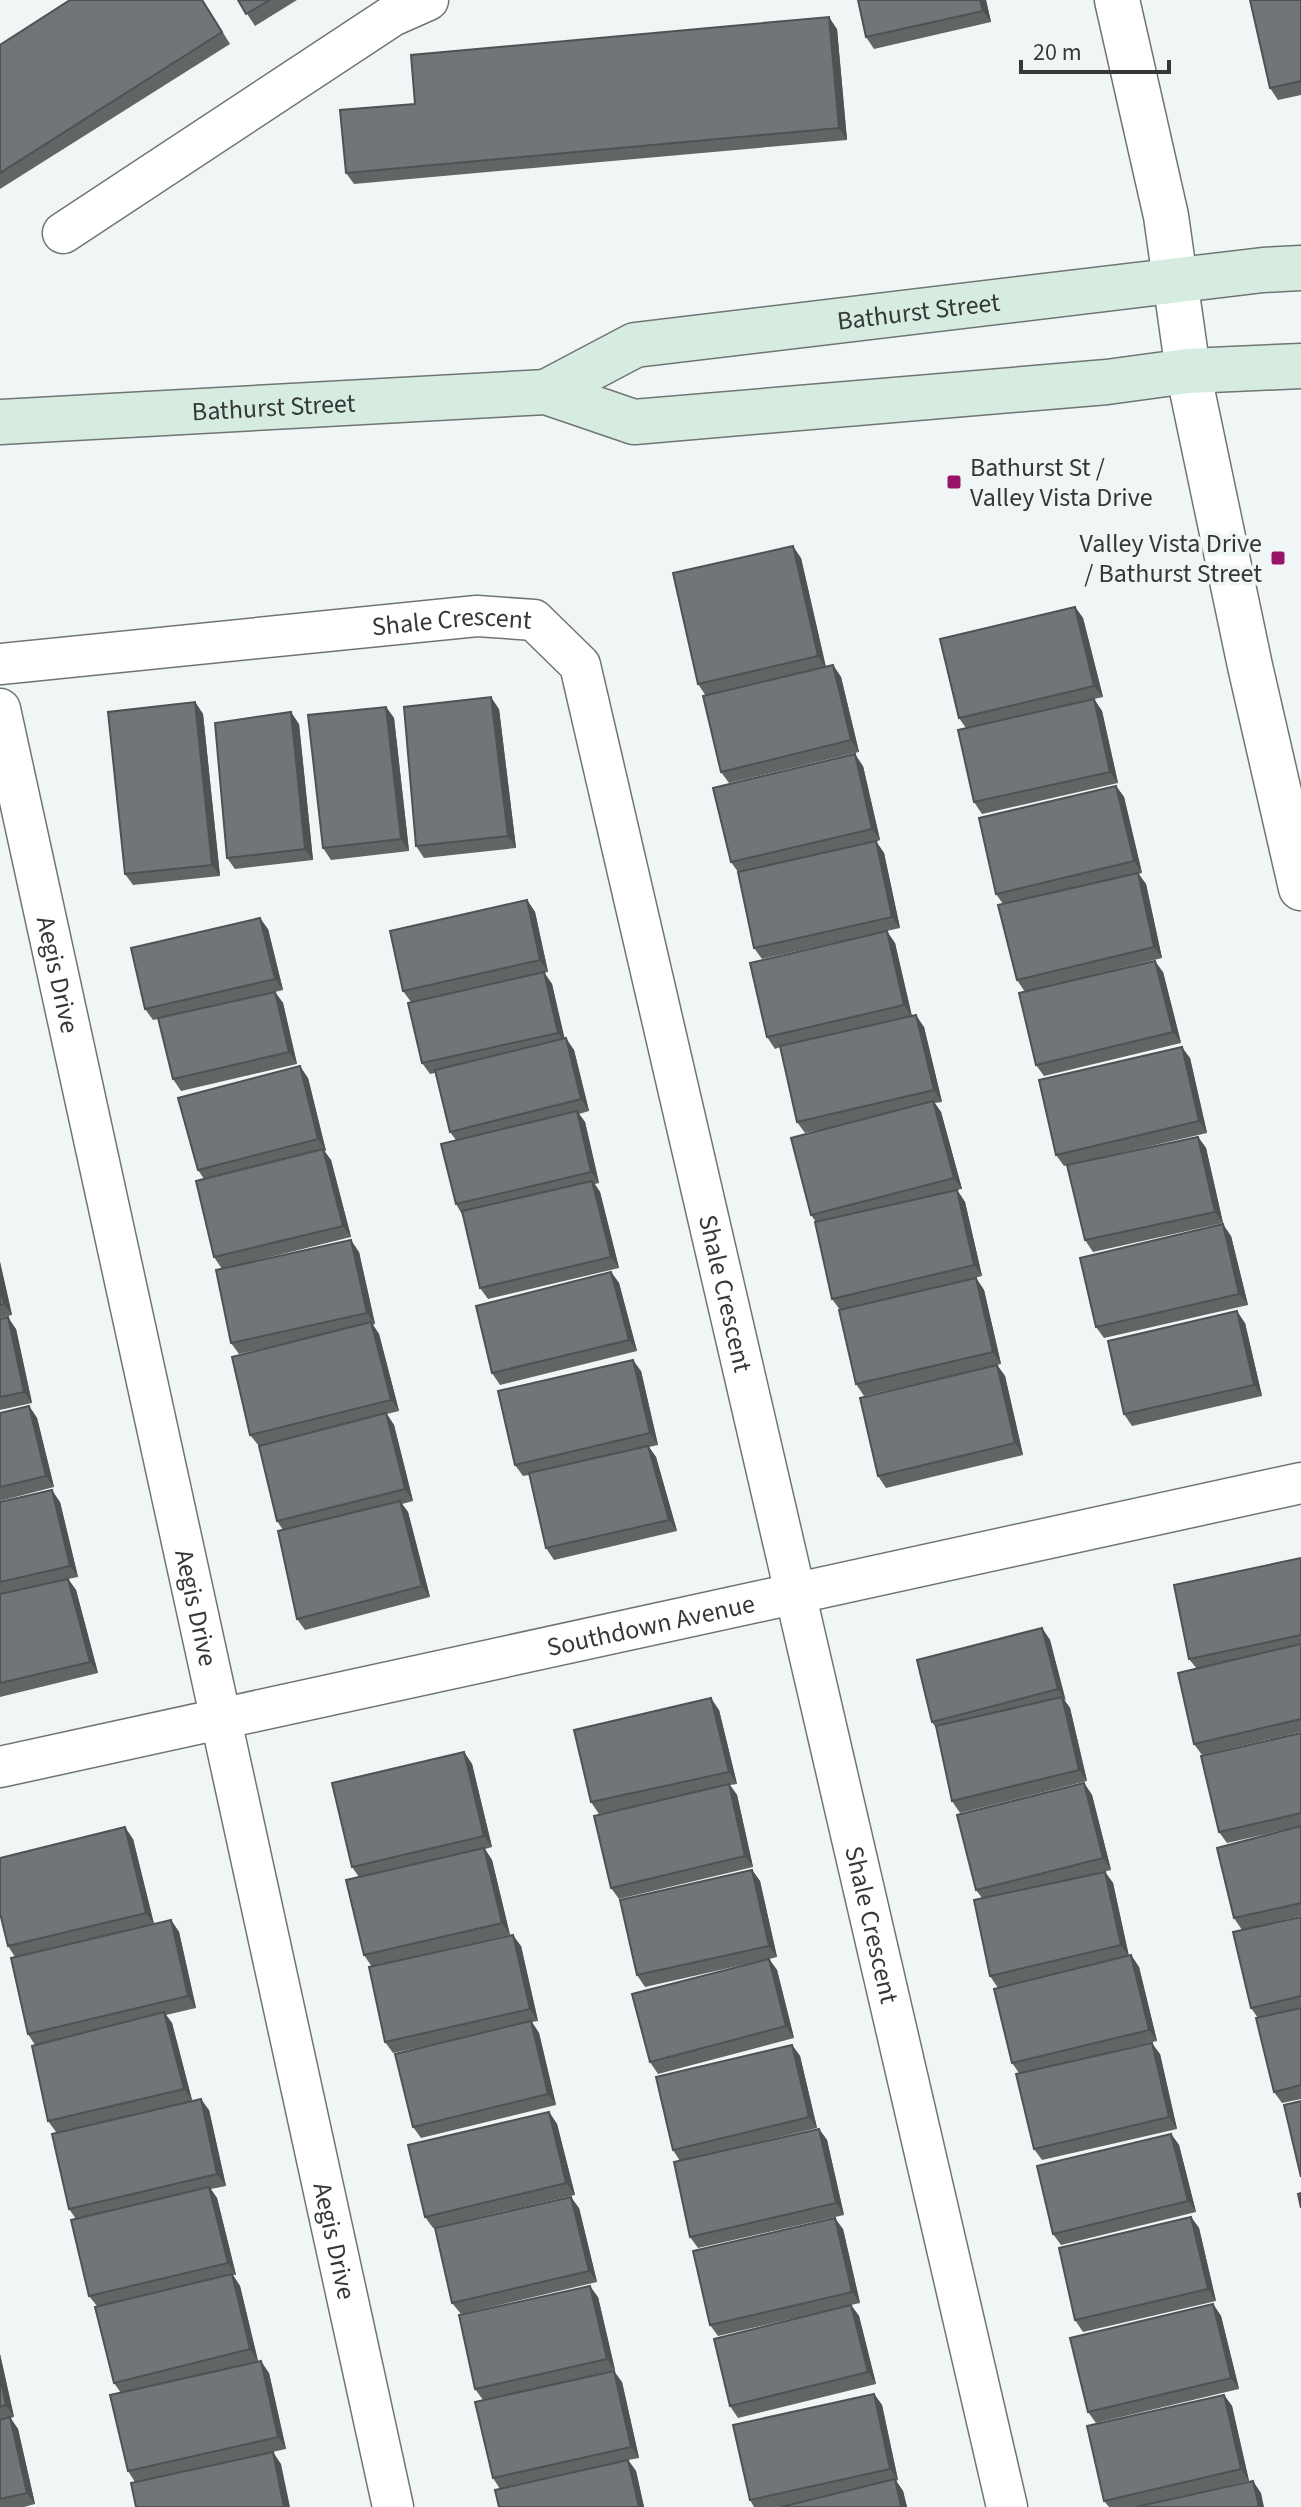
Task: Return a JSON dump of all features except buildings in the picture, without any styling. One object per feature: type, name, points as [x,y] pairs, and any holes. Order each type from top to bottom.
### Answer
[{"type":"main road","name":"Bathurst Street","points":[[546,392],[635,345],[1301,268]]},
{"type":"main road","name":"Bathurst Street","points":[[0,422],[546,392],[634,422],[1107,382],[1188,371],[1301,366]]},
{"type":"street","points":[[63,233],[392,16],[428,0]]},
{"type":"street","points":[[1117,0],[1166,216],[1188,371],[1250,666],[1301,888]]},
{"type":"street","name":"Shale Crescent","points":[[0,664],[477,616],[534,620],[580,665],[1007,2507]]},
{"type":"street","name":"Aegis Drive","points":[[0,709],[393,2507]]},
{"type":"street","name":"Southdown Avenue","points":[[0,1767],[1301,1483]]},
{"type":"place","name":"Bathurst St / Valley Vista Drive","points":[[954,482]]},
{"type":"place","name":"Valley Vista Drive / Bathurst Street","points":[[1278,558]]}]
